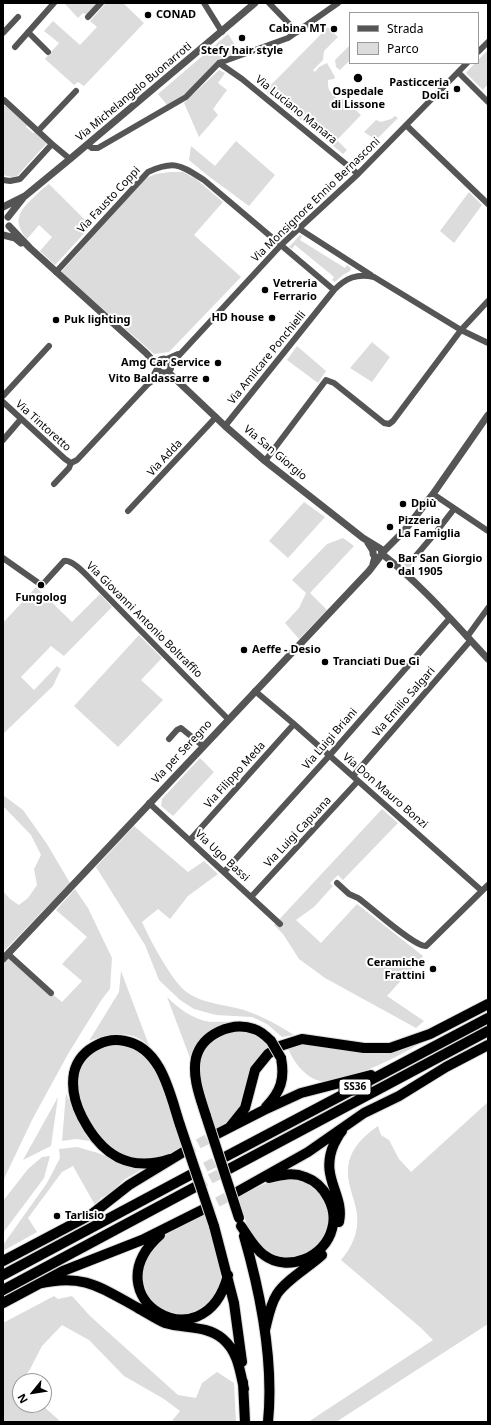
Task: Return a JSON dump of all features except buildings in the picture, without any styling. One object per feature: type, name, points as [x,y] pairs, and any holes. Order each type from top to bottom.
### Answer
[{"type":"highway","points":[[229,1128],[245,1108],[256,1070],[268,1054],[280,1046],[302,1039],[364,1048],[390,1048],[430,1034],[488,1004]]},
{"type":"highway","name":"SS36","points":[[223,1158],[488,1018]]},
{"type":"highway","points":[[264,1110],[272,1101],[282,1081],[283,1070],[280,1058],[271,1042],[264,1034],[254,1029],[234,1026],[223,1029],[214,1034],[206,1041],[196,1057],[196,1083],[240,1222],[256,1282],[265,1330],[268,1370],[268,1422]]},
{"type":"highway","name":"SS36","points":[[227,1170],[488,1032]]},
{"type":"highway","points":[[185,1152],[159,1163],[150,1164],[128,1162],[121,1160],[108,1152],[97,1141],[77,1107],[73,1093],[74,1076],[78,1062],[92,1048],[111,1040],[122,1040],[134,1042],[144,1048],[152,1057],[163,1075],[214,1226],[228,1275],[234,1303],[239,1341],[244,1389],[244,1422]]},
{"type":"highway","points":[[245,1188],[308,1152],[364,1113],[399,1096],[446,1067],[488,1045]]},
{"type":"highway","points":[[215,1136],[300,1093],[388,1070]]},
{"type":"highway","points":[[265,1330],[272,1304],[277,1294],[284,1285],[327,1251],[334,1238],[340,1218],[339,1204],[330,1176],[328,1164],[331,1151],[339,1135],[347,1124]]},
{"type":"highway","points":[[3,1261],[92,1214],[129,1185],[170,1159]]},
{"type":"highway","points":[[3,1275],[192,1174]]},
{"type":"highway","points":[[235,1193],[265,1179],[281,1175],[291,1174],[305,1176],[315,1182],[325,1192],[331,1204],[333,1217],[332,1229],[328,1240],[321,1249],[310,1257],[299,1262],[286,1263],[275,1261],[264,1256],[255,1247],[240,1222]]},
{"type":"highway","points":[[3,1290],[196,1186]]},
{"type":"highway","points":[[3,1303],[63,1271],[142,1240],[204,1209]]},
{"type":"highway","points":[[183,1220],[152,1242],[144,1252],[139,1263],[137,1273],[138,1284],[148,1305],[156,1312],[166,1317],[178,1320],[191,1319],[203,1313],[220,1297],[228,1275]]},
{"type":"highway","points":[[38,1284],[55,1280],[80,1281],[106,1290],[157,1319],[167,1323],[205,1329],[216,1333],[233,1350],[238,1361],[244,1389]]},
{"type":"street","points":[[15,47],[54,3]]},
{"type":"street","points":[[88,17],[101,3]]},
{"type":"street","points":[[204,3],[222,32]]},
{"type":"street","name":"Via Michelangelo Buonarroti","points":[[3,208],[25,196],[70,160],[255,3]]},
{"type":"street","points":[[269,3],[297,32]]},
{"type":"street","points":[[88,145],[92,148],[98,148],[186,96],[219,63],[288,38],[338,3]]},
{"type":"street","points":[[3,33],[18,17]]},
{"type":"street","points":[[28,32],[48,52]]},
{"type":"street","points":[[479,51],[488,42]]},
{"type":"street","name":"Via Luciano Manara","points":[[219,63],[242,79],[358,174]]},
{"type":"street","name":"Via Monsignore Ennio Bernasconi","points":[[54,484],[69,468],[71,463],[77,460],[281,245],[358,174],[466,64]]},
{"type":"street","points":[[458,72],[488,102]]},
{"type":"street","points":[[38,131],[76,91]]},
{"type":"street","points":[[3,102],[4,100],[70,160]]},
{"type":"street","points":[[406,125],[488,204]]},
{"type":"street","points":[[3,180],[10,181],[20,179],[52,144]]},
{"type":"street","name":"Via Fausto Coppi","points":[[56,272],[148,172],[160,166],[175,164],[204,180],[334,290]]},
{"type":"street","name":"Via Michelangelo Buonarroti","points":[[6,214],[17,208],[25,196]]},
{"type":"street","points":[[3,234],[9,226],[6,214]]},
{"type":"street","name":"Via San Giorgio","points":[[9,226],[56,272],[148,356],[164,367],[176,381],[265,461],[379,552],[404,569],[449,619],[488,659]]},
{"type":"street","points":[[298,228],[374,277],[461,330],[488,343]]},
{"type":"street","name":"Via San Giorgio","points":[[3,234],[15,238],[30,248]]},
{"type":"street","name":"Via Amilcare Ponchielli","points":[[225,426],[334,290],[350,278],[361,275],[374,277]]},
{"type":"street","points":[[265,461],[326,380],[334,383],[384,423],[389,424],[393,421],[461,330],[488,301]]},
{"type":"street","points":[[3,396],[49,346]]},
{"type":"street","name":"Via Tintoretto","points":[[3,402],[71,463]]},
{"type":"street","name":"Via per Seregno","points":[[52,993],[5,956],[373,566],[379,552],[390,545],[404,531],[433,494],[488,414]]},
{"type":"street","name":"Via Adda","points":[[128,512],[216,417]]},
{"type":"street","points":[[3,440],[21,419]]},
{"type":"street","points":[[433,494],[488,532]]},
{"type":"street","points":[[414,558],[454,509]]},
{"type":"street","name":"Via Giovanni Antonio Boltraffio","points":[[3,558],[40,584],[44,583],[64,561],[71,561],[92,580],[149,640],[228,718]]},
{"type":"street","name":"Via Emilio Salgari","points":[[353,776],[469,639],[488,608]]},
{"type":"street","name":"Via Luigi Briani","points":[[224,872],[329,756],[449,619]]},
{"type":"street","name":"Via Don Mauro Bonzi","points":[[255,691],[482,891]]},
{"type":"street","name":"Via Filippo Meda","points":[[190,840],[294,724]]},
{"type":"street","points":[[169,738],[177,730],[182,728],[203,746]]},
{"type":"street","name":"Via Luigi Capuana","points":[[251,897],[358,781]]},
{"type":"street","name":"Via Ugo Bassi","points":[[149,803],[280,924]]},
{"type":"street","points":[[337,883],[349,894],[358,898],[422,946],[426,946],[488,885]]},
{"type":"green space","points":[[98,3],[87,15],[83,13],[78,18],[65,4]]},
{"type":"green space","points":[[106,3],[123,3],[144,23],[84,86],[78,82],[74,85],[45,59],[59,43],[44,31],[53,21],[80,45],[97,27],[90,21]]},
{"type":"green space","points":[[328,27],[338,37],[324,51],[323,60],[313,70],[315,72],[319,67],[327,63],[335,77],[334,79],[328,80],[330,92],[339,100],[343,99],[361,115],[337,140],[347,150],[343,154],[265,91]]},
{"type":"green space","points":[[228,34],[239,51],[222,59],[188,92],[167,105],[158,94]]},
{"type":"green space","points":[[349,46],[349,61],[340,70],[336,67],[335,60]]},
{"type":"green space","points":[[488,50],[488,84],[483,90],[466,73],[474,64],[479,64],[479,59]]},
{"type":"green space","points":[[219,70],[225,73],[218,83],[227,90],[213,109],[218,115],[199,137],[184,103]]},
{"type":"green space","points":[[3,106],[6,106],[27,125],[26,127],[33,133],[35,132],[47,143],[17,176],[12,177],[3,175]]},
{"type":"green space","points":[[395,116],[398,118],[376,140],[364,132],[376,120],[381,122]]},
{"type":"green space","points":[[236,141],[275,175],[249,206],[189,160],[191,146],[215,166]]},
{"type":"green space","points":[[183,172],[196,179],[223,202],[194,235],[241,277],[169,352],[154,354],[61,272],[146,178],[156,174]]},
{"type":"green space","points":[[49,184],[91,226],[55,265],[40,251],[52,237],[39,225],[27,239],[20,227],[19,222],[23,208]]},
{"type":"green space","points":[[469,192],[482,205],[454,243],[440,231]]},
{"type":"green space","points":[[300,235],[302,236],[300,240],[345,268],[347,265],[351,268],[350,271],[335,282],[332,280],[334,277],[295,245],[292,249],[289,247]]},
{"type":"green space","points":[[372,342],[390,357],[372,382],[350,368]]},
{"type":"green space","points":[[297,346],[326,371],[318,383],[287,360]]},
{"type":"green space","points":[[304,502],[325,517],[288,558],[269,541]]},
{"type":"green space","points":[[343,538],[354,546],[310,593],[327,610],[299,639],[285,623],[299,608],[306,593],[292,580],[327,544]]},
{"type":"green space","points":[[36,587],[72,622],[100,594],[112,607],[64,656],[51,646],[21,677],[34,690],[57,666],[61,669],[53,686],[3,734],[3,623]]},
{"type":"green space","points":[[139,635],[162,658],[141,680],[163,700],[118,747],[74,706]]},
{"type":"green space","points":[[200,758],[214,772],[173,816],[161,806],[162,799]]},
{"type":"green space","points":[[3,795],[23,810],[47,844],[70,883],[3,952],[3,891],[10,899],[19,905],[28,898],[37,885],[34,869],[41,855],[31,835],[3,806]]},
{"type":"green space","points":[[382,809],[398,823],[343,880],[338,875],[330,883],[333,886],[314,907],[296,920],[321,943],[357,904],[423,956],[387,996],[424,1021],[416,1028],[325,978],[299,959],[283,934],[274,925]]},
{"type":"green space","points":[[134,826],[188,872],[204,861],[218,874],[188,896],[170,919],[158,909],[142,922],[161,958],[179,984],[191,995],[205,1001],[251,1012],[294,1035],[282,1037],[267,1024],[252,1017],[216,1015],[194,1009],[180,1000],[159,980],[145,945],[96,867]]},
{"type":"green space","points":[[75,889],[88,908],[112,958],[110,989],[102,999],[68,1054],[32,1120],[3,1181],[3,963],[9,957],[62,1002],[82,981],[62,964],[87,937],[56,910]]},
{"type":"green space","points":[[121,971],[150,1048],[137,1038],[122,1034],[105,1036],[89,1041],[119,992]]},
{"type":"green space","points":[[167,997],[187,1013],[204,1021],[248,1024],[226,1024],[214,1029],[204,1037],[190,1058]]},
{"type":"green space","points":[[239,1029],[259,1035],[271,1046],[250,1072],[245,1086],[242,1104],[231,1121],[214,1132],[197,1065],[208,1042],[217,1035]]},
{"type":"green space","points":[[432,1037],[376,1066],[328,1082],[319,1081],[302,1070],[293,1058],[287,1046],[302,1044],[366,1051]]},
{"type":"green space","points":[[121,1043],[144,1054],[156,1071],[162,1083],[184,1148],[159,1159],[133,1160],[111,1149],[90,1125],[75,1093],[78,1067],[96,1048]]},
{"type":"green space","points":[[66,1093],[79,1124],[90,1141],[76,1139],[62,1141]]},
{"type":"green space","points":[[58,1097],[51,1146],[23,1160]]},
{"type":"green space","points":[[488,1102],[488,1324],[336,1422],[308,1422],[433,1340],[341,1260],[354,1239],[357,1227],[356,1211],[348,1173],[349,1164],[354,1150],[364,1137],[378,1126],[381,1135],[389,1140],[399,1159],[411,1172]]},
{"type":"green space","points":[[77,1147],[98,1153],[125,1165],[146,1167],[125,1179],[111,1193],[101,1198],[95,1205],[73,1166],[62,1172],[28,1218],[37,1232],[3,1251],[3,1245],[47,1183],[60,1158],[59,1149]]},
{"type":"green space","points":[[50,1156],[44,1178],[3,1233],[3,1201],[28,1169],[42,1157]]},
{"type":"green space","points":[[299,1179],[317,1188],[324,1198],[329,1210],[329,1224],[321,1244],[301,1258],[279,1259],[260,1248],[250,1232],[236,1197],[273,1180]]},
{"type":"green space","points":[[206,1213],[222,1268],[222,1281],[217,1296],[191,1315],[168,1314],[150,1302],[140,1272],[157,1240],[167,1233]]},
{"type":"green space","points":[[54,1296],[58,1299],[72,1296],[90,1316],[178,1395],[196,1398],[202,1383],[217,1372],[234,1383],[236,1422],[171,1422],[180,1411],[164,1399],[124,1376],[89,1340],[62,1325],[42,1346],[27,1373],[12,1373],[12,1413],[51,1413],[61,1422],[3,1422],[3,1323]]},
{"type":"tunnel","points":[[406,567],[414,558]]},
{"type":"tunnel","points":[[185,1151],[215,1135]]},
{"type":"tunnel","points":[[192,1174],[223,1158]]},
{"type":"tunnel","points":[[197,1186],[227,1170]]},
{"type":"tunnel","points":[[204,1209],[235,1193]]},
{"type":"place","name":"CONAD","points":[[148,15]]},
{"type":"place","name":"Cabina MT","points":[[334,29]]},
{"type":"place","name":"Stefy hair style","points":[[242,38]]},
{"type":"place","name":"Ospedale di Lissone","points":[[358,78]]},
{"type":"place","name":"Pasticceria Dolci","points":[[457,89]]},
{"type":"place","name":"Vetreria Ferrario","points":[[265,290]]},
{"type":"place","name":"HD house","points":[[272,318]]},
{"type":"place","name":"Puk lighting","points":[[56,320]]},
{"type":"place","name":"Amg Car Service","points":[[218,363]]},
{"type":"place","name":"Vito Baldassarre","points":[[206,379]]},
{"type":"place","name":"Dpiù","points":[[403,504]]},
{"type":"place","name":"Pizzeria La Famiglia","points":[[390,527]]},
{"type":"place","name":"Bar San Giorgio dal 1905","points":[[390,565]]},
{"type":"place","name":"Fungolog","points":[[41,585]]},
{"type":"place","name":"Aeffe - Desio","points":[[244,650]]},
{"type":"place","name":"Tranciati Due Gi","points":[[325,662]]},
{"type":"place","name":"Ceramiche Frattini","points":[[433,969]]},
{"type":"place","name":"Tarlisio","points":[[57,1216]]}]
